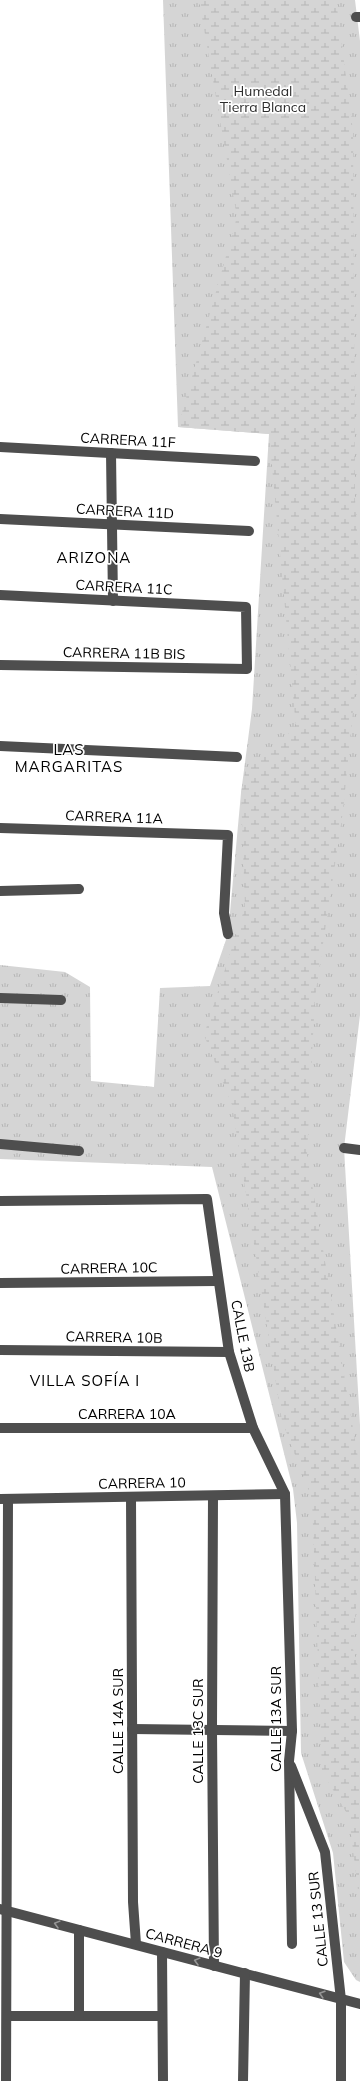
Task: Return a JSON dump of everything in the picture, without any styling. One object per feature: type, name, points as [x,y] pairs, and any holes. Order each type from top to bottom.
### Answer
[{"type":"street","name":"CARRERA 11F","points":[[0,447],[255,461]]},
{"type":"street","points":[[111,453],[113,601]]},
{"type":"street","name":"CARRERA 11D","points":[[0,519],[249,531]]},
{"type":"street","name":"CARRERA 11C","points":[[0,595],[246,607],[247,669]]},
{"type":"street","name":"CARRERA 11B BIS","points":[[0,665],[247,669]]},
{"type":"street","points":[[0,746],[237,756]]},
{"type":"street","name":"CARRERA 11A","points":[[0,828],[228,835],[224,912],[228,934]]},
{"type":"street","points":[[0,891],[80,889]]},
{"type":"street","points":[[0,998],[61,1000]]},
{"type":"street","points":[[0,1144],[79,1151]]},
{"type":"street","points":[[344,1148],[360,1150]]},
{"type":"street","name":"CALLE 13B","points":[[0,1201],[207,1199],[229,1352],[253,1428],[284,1494]]},
{"type":"street","name":"CARRERA 10C","points":[[0,1284],[218,1281]]},
{"type":"street","name":"CARRERA 10B","points":[[0,1350],[229,1352]]},
{"type":"street","name":"CARRERA 10A","points":[[0,1428],[253,1428]]},
{"type":"street","name":"CARRERA 10","points":[[4,1499],[284,1494]]},
{"type":"street","name":"CALLE 13A SUR","points":[[284,1494],[292,1731],[289,1761],[292,1944]]},
{"type":"street","name":"CALLE 13C SUR","points":[[213,1496],[212,1730],[214,1966]]},
{"type":"street","name":"CALLE 14A SUR","points":[[131,1497],[133,1902],[136,1944]]},
{"type":"street","points":[[4,1499],[3,1910],[7,2016],[6,2081]]},
{"type":"street","points":[[132,1729],[292,1731]]},
{"type":"street","name":"CALLE 13 SUR","points":[[289,1761],[325,1852],[341,2000],[340,2081]]},
{"type":"street","name":"CARRERA 9","points":[[3,1910],[360,2004]]},
{"type":"street","points":[[79,2016],[80,1930]]},
{"type":"street","points":[[162,1952],[163,2081]]},
{"type":"street","points":[[242,2081],[245,1973]]},
{"type":"street","points":[[7,2016],[162,2016]]},
{"type":"green space","name":"Humedal Tierra Blanca","points":[[163,0],[355,0],[360,41],[360,1015],[344,1148],[360,1425],[360,1982],[356,1980],[344,1962],[333,1853],[301,1753],[297,1523],[293,1489],[212,1167],[0,1159],[0,965],[65,972],[90,987],[91,1081],[154,1087],[160,988],[210,986],[228,934],[241,793],[252,709],[269,434],[178,427]]},
{"type":"green space","name":"Humedal Tierra Blanca","points":[[199,0],[336,0],[353,131],[355,499],[360,579],[360,641],[343,811],[315,997],[307,1154],[360,1470],[360,1553],[353,1649],[360,1674],[360,1906],[349,1817],[322,1771],[312,1499],[282,1421],[232,1105],[204,1035],[245,907],[241,793],[245,772],[296,727],[269,434],[178,427],[237,217]]},
{"type":"district","name":"ARIZONA","points":[[94,557]]},
{"type":"district","name":"LAS MARGARITAS","points":[[69,758]]},
{"type":"district","name":"VILLA SOFÍA I","points":[[85,1380]]}]
